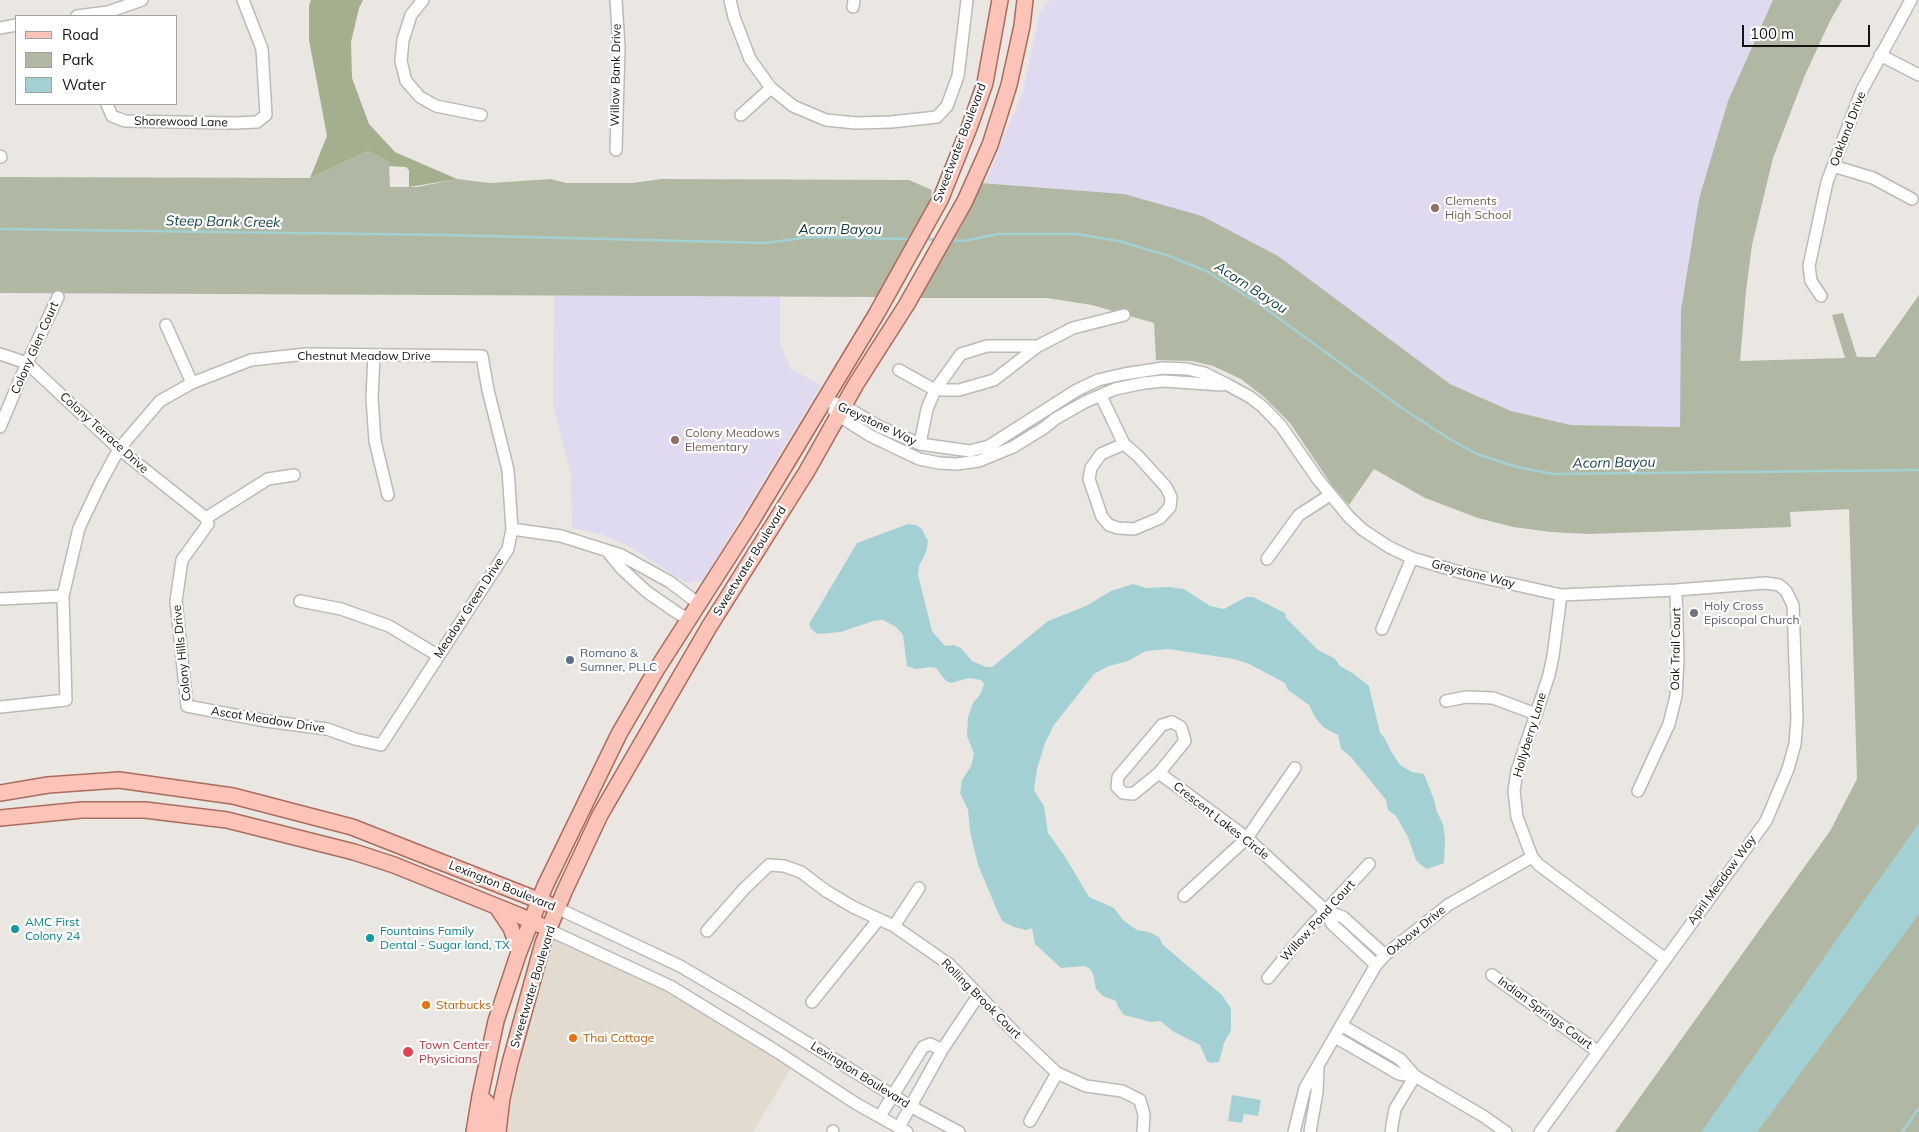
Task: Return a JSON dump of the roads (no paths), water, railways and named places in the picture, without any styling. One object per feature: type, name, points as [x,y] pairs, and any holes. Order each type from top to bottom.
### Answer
[{"type":"main road","name":"Sweetwater Boulevard","points":[[474,1132],[496,1021],[519,952],[539,900],[587,795],[618,734],[752,522],[896,280],[941,198],[985,83],[1000,0]]},
{"type":"main road","name":"Sweetwater Boulevard","points":[[498,1132],[502,1098],[510,1063],[543,943],[600,815],[712,622],[856,384],[907,304],[965,201],[990,144],[998,119],[1014,62],[1025,0]]},
{"type":"main road","points":[[1023,18],[1031,0]]},
{"type":"main road","points":[[699,604],[712,622]]},
{"type":"main road","points":[[690,619],[712,622]]},
{"type":"main road","points":[[618,734],[639,745]]},
{"type":"main road","name":"Lexington Boulevard","points":[[0,793],[48,785],[119,780],[233,796],[352,827],[557,908]]},
{"type":"main road","points":[[227,820],[233,796]]},
{"type":"main road","name":"Lexington Boulevard","points":[[0,818],[82,810],[145,810],[227,820],[354,852],[394,865],[549,930]]},
{"type":"main road","points":[[426,878],[432,857]]},
{"type":"main road","points":[[498,907],[511,928],[519,952]]},
{"type":"main road","points":[[490,1047],[489,1078],[491,1090],[495,1095],[502,1098]]},
{"type":"main road","points":[[480,1096],[487,1103],[489,1109],[488,1132]]},
{"type":"street","points":[[92,15],[108,14],[142,0]]},
{"type":"street","name":"Shorewood Lane","points":[[107,105],[112,116],[126,121],[257,122],[266,115],[262,49],[243,0]]},
{"type":"street","points":[[423,0],[411,15],[403,40],[400,61],[406,81],[420,97],[436,106],[481,115]]},
{"type":"street","name":"Willow Bank Drive","points":[[616,0],[618,47],[616,150]]},
{"type":"street","points":[[730,0],[734,17],[750,59],[772,88],[793,106],[826,120],[856,123],[890,122],[937,117],[947,106],[958,76],[967,0]]},
{"type":"street","name":"Oakland Drive","points":[[1821,296],[1811,281],[1809,266],[1822,202],[1833,166],[1862,90],[1910,0]]},
{"type":"street","points":[[0,28],[15,25]]},
{"type":"street","points":[[1880,55],[1919,75]]},
{"type":"street","points":[[741,115],[772,88]]},
{"type":"street","points":[[1833,166],[1873,178],[1912,199]]},
{"type":"street","name":"Colony Glen Court","points":[[0,427],[58,297]]},
{"type":"street","points":[[899,370],[935,390],[959,390],[994,380],[1038,346],[1073,328],[1124,315]]},
{"type":"street","points":[[166,325],[192,383]]},
{"type":"street","points":[[920,444],[927,409],[935,390],[961,354],[987,346],[1038,346]]},
{"type":"street","name":"Colony Terrace Drive","points":[[0,354],[27,363],[119,449],[206,518]]},
{"type":"street","name":"Chestnut Meadow Drive","points":[[0,707],[66,700],[63,596],[79,528],[119,449],[160,401],[192,383],[251,360],[306,354],[482,356]]},
{"type":"street","points":[[374,355],[372,398],[375,441],[388,495]]},
{"type":"street","name":"Meadow Green Drive","points":[[367,742],[381,745],[508,549],[512,529],[508,470],[488,390],[482,356]]},
{"type":"street","points":[[1163,368],[1164,381]]},
{"type":"street","name":"Greystone Way","points":[[841,411],[920,444],[970,451],[989,446],[1076,390],[1098,380],[1163,368],[1186,369],[1204,373],[1250,398],[1278,423],[1330,495],[1363,530],[1389,547],[1412,558],[1561,595],[1676,590],[1766,583],[1779,585],[1786,590]]},
{"type":"street","name":"Greystone Way","points":[[825,400],[871,436],[918,459],[958,464],[980,461],[1013,447],[1044,428],[1055,418],[1085,402],[1130,385],[1164,381],[1228,385]]},
{"type":"street","points":[[1101,396],[1124,444],[1138,456],[1166,487],[1171,497],[1170,507],[1160,518],[1134,529],[1118,528],[1109,525],[1102,517],[1089,479],[1091,468],[1101,454],[1124,444]]},
{"type":"street","points":[[1038,415],[1044,428]]},
{"type":"street","points":[[206,518],[268,479],[294,475]]},
{"type":"street","points":[[1267,559],[1299,515],[1330,495]]},
{"type":"street","name":"Colony Hills Drive","points":[[197,708],[187,706],[176,601],[182,560],[208,524],[206,518]]},
{"type":"street","points":[[512,529],[561,536],[621,555],[643,565],[699,604]]},
{"type":"street","points":[[608,552],[622,570],[647,592],[679,614],[690,619]]},
{"type":"street","points":[[1382,629],[1412,558]]},
{"type":"street","name":"Oak Trail Court","points":[[1638,790],[1669,724],[1676,696],[1678,660],[1676,590]]},
{"type":"street","name":"April Meadow Way","points":[[1540,1132],[1664,958],[1766,821],[1788,770],[1795,744],[1797,719],[1793,605],[1786,590]]},
{"type":"street","name":"Hollyberry Lane","points":[[1561,595],[1553,656],[1517,771],[1514,791],[1517,817],[1532,857],[1553,877],[1664,958]]},
{"type":"street","points":[[0,599],[63,596]]},
{"type":"street","points":[[300,601],[341,608],[388,626],[437,656]]},
{"type":"street","points":[[1446,701],[1466,697],[1493,698],[1536,714]]},
{"type":"street","name":"Ascot Meadow Drive","points":[[197,708],[266,721],[327,729],[367,742]]},
{"type":"street","points":[[1172,722],[1181,727],[1185,741],[1159,773],[1134,794],[1123,793],[1117,787],[1118,777],[1124,769],[1162,725],[1172,722]]},
{"type":"street","points":[[1184,896],[1247,838],[1296,768]]},
{"type":"street","name":"Crescent Lakes Circle","points":[[1159,773],[1247,838],[1326,911],[1332,924],[1376,965]]},
{"type":"street","name":"Oxbow Drive","points":[[1294,1132],[1305,1088],[1376,965],[1385,955],[1448,905],[1532,857]]},
{"type":"street","name":"Willow Pond Court","points":[[1268,978],[1304,934],[1369,864]]},
{"type":"street","name":"Rolling Brook Court","points":[[706,932],[744,889],[769,865],[784,866],[801,872],[826,891],[878,920],[894,926],[950,965],[978,996],[1057,1073],[1086,1086],[1122,1091],[1140,1100],[1144,1115],[1143,1132]]},
{"type":"street","points":[[894,926],[919,888]]},
{"type":"street","name":"Lexington Boulevard","points":[[557,908],[680,966],[893,1096],[959,1132]]},
{"type":"street","name":"Crescent Lakes Circle","points":[[1326,911],[1343,917],[1385,955]]},
{"type":"street","points":[[812,1002],[878,920]]},
{"type":"street","name":"Lexington Boulevard","points":[[549,930],[670,986],[776,1051],[855,1103],[903,1130]]},
{"type":"street","points":[[670,986],[680,966]]},
{"type":"street","name":"Indian Springs Court","points":[[1492,974],[1597,1051]]},
{"type":"street","points":[[903,1130],[910,1106],[942,1050],[978,996]]},
{"type":"street","points":[[1341,1025],[1400,1060],[1415,1076],[1483,1116],[1506,1132]]},
{"type":"street","points":[[1335,1037],[1399,1074],[1415,1076]]},
{"type":"street","points":[[880,1116],[923,1047],[930,1044],[942,1050]]},
{"type":"street","name":"Oxbow Drive","points":[[1310,1132],[1317,1092],[1318,1067]]},
{"type":"street","points":[[1030,1121],[1057,1073]]},
{"type":"street","points":[[1391,1132],[1395,1109],[1415,1076]]},
{"type":"water","points":[[908,524],[916,525],[922,529],[928,541],[926,552],[919,566],[918,575],[932,631],[945,646],[954,645],[961,648],[972,661],[986,667],[992,667],[1048,621],[1086,606],[1111,591],[1133,584],[1146,588],[1169,587],[1184,589],[1210,606],[1224,609],[1246,597],[1253,597],[1285,613],[1286,618],[1318,650],[1334,658],[1340,666],[1369,686],[1380,733],[1391,751],[1400,765],[1412,772],[1424,774],[1443,824],[1445,839],[1444,863],[1427,869],[1416,860],[1408,837],[1396,816],[1388,810],[1386,800],[1374,785],[1350,756],[1341,749],[1338,735],[1323,727],[1309,705],[1288,690],[1285,683],[1249,664],[1234,659],[1168,649],[1146,651],[1128,661],[1109,666],[1095,673],[1054,725],[1045,743],[1037,769],[1034,790],[1044,806],[1048,833],[1064,855],[1089,897],[1114,908],[1123,920],[1137,930],[1149,932],[1159,937],[1163,945],[1222,995],[1231,1009],[1231,1030],[1224,1043],[1219,1062],[1211,1063],[1207,1061],[1200,1045],[1174,1032],[1160,1021],[1151,1022],[1124,1015],[1116,1001],[1103,996],[1096,989],[1090,969],[1085,966],[1061,968],[1035,944],[1032,928],[1026,930],[1002,921],[997,910],[978,865],[970,831],[968,810],[960,793],[962,780],[971,766],[974,754],[967,736],[968,717],[973,703],[981,693],[984,684],[981,680],[969,678],[951,683],[946,681],[936,668],[915,669],[907,666],[903,635],[896,627],[883,620],[873,621],[841,632],[817,634],[811,629],[809,624],[857,543]]},
{"type":"water","points":[[1919,823],[1919,914],[1757,1132],[1701,1132]]},
{"type":"water","points":[[1232,1095],[1261,1100],[1258,1116],[1244,1114],[1242,1123],[1228,1121]]},
{"type":"waterway","name":"Acorn Bayou","points":[[0,229],[445,235],[766,243],[809,237],[913,239]]},
{"type":"waterway","name":"Acorn Bayou","points":[[949,240],[963,241],[999,234],[1076,234],[1119,241],[1169,256],[1206,271],[1258,303],[1402,408],[1448,438],[1477,454],[1517,467],[1553,474],[1919,470]]},
{"type":"waterway","name":"Acorn Bayou","points":[[924,239],[938,240]]},
{"type":"waterway","points":[[1902,1132],[1919,1108]]},
{"type":"place","name":"Clements High School","points":[[1435,208]]},
{"type":"place","name":"Colony Meadows Elementary","points":[[675,440]]},
{"type":"place","name":"Holy Cross Episcopal Church","points":[[1694,613]]},
{"type":"place","name":"Romano & Sumner, PLLC","points":[[570,660]]},
{"type":"place","name":"AMC First Colony 24","points":[[15,929]]},
{"type":"place","name":"Fountains Family Dental - Sugar land, TX","points":[[370,938]]},
{"type":"place","name":"Starbucks","points":[[426,1005]]},
{"type":"place","name":"Thai Cottage","points":[[573,1038]]},
{"type":"place","name":"Town Center Physicians","points":[[408,1052]]},
{"type":"water label","name":"Steep Bank Creek","points":[[223,222]]}]
